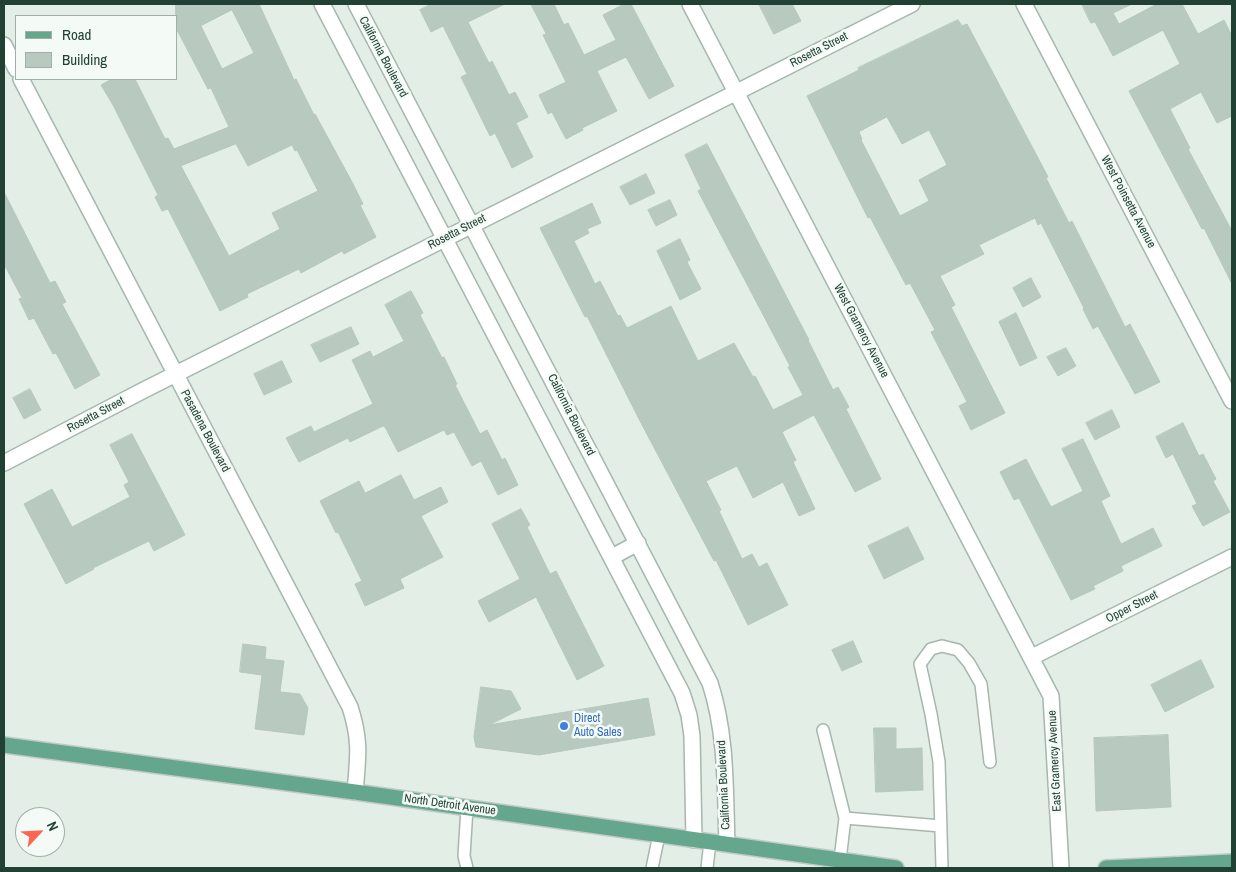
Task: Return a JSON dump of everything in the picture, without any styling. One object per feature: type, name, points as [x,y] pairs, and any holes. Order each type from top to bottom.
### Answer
[{"type":"main road","name":"North Detroit Avenue","points":[[4,745],[896,868]]},
{"type":"main road","points":[[1106,868],[1232,862]]},
{"type":"street","points":[[322,4],[682,693],[689,715],[692,744],[694,840]]},
{"type":"street","name":"California Boulevard","points":[[356,4],[710,683],[717,705],[723,754],[727,844]]},
{"type":"street","name":"West Gramercy Avenue","points":[[690,4],[1032,657]]},
{"type":"street","name":"Rosetta Street","points":[[4,463],[175,374],[912,4]]},
{"type":"street","name":"West Poinsetta Avenue","points":[[1024,4],[1232,401]]},
{"type":"street","points":[[4,44],[15,67]]},
{"type":"street","name":"Pasadena Boulevard","points":[[23,80],[350,706],[359,748],[355,792]]},
{"type":"street","points":[[612,558],[638,543]]},
{"type":"street","name":"Opper Street","points":[[1032,657],[1232,556]]},
{"type":"street","name":"East Gramercy Avenue","points":[[1032,657],[1051,696],[1061,868]]},
{"type":"lane","points":[[942,868],[939,762],[920,664],[931,649],[942,646],[958,650],[969,663],[981,684],[990,762]]},
{"type":"lane","points":[[823,730],[845,818],[840,860]]},
{"type":"lane","points":[[467,808],[464,856],[467,868]]},
{"type":"lane","points":[[845,818],[941,826]]},
{"type":"lane","points":[[652,868],[659,835]]},
{"type":"lane","points":[[707,868],[710,842]]},
{"type":"building","points":[[176,4],[259,4],[294,80],[296,79],[352,182],[363,204],[360,205],[376,237],[344,254],[342,251],[301,273],[299,269],[247,294],[248,297],[220,311],[168,209],[162,211],[155,197],[158,195],[101,85],[110,80],[136,80],[165,139],[168,138],[174,149],[229,127],[211,88],[208,89],[178,32]],"holes":[[[232,10],[254,53],[222,69],[201,26]],[[236,144],[248,166],[292,145],[295,151],[297,150],[318,191],[272,213],[280,229],[229,256],[181,166]]]},
{"type":"building","points":[[432,4],[505,4],[468,22],[489,63],[492,61],[509,95],[515,92],[528,117],[516,123],[533,157],[512,168],[495,133],[490,136],[461,77],[467,74],[443,26],[431,32],[420,10]]},
{"type":"building","points":[[531,4],[554,4],[564,25],[568,23],[584,55],[616,40],[603,15],[624,4],[631,4],[674,86],[649,99],[626,57],[597,71],[617,111],[582,128],[583,130],[566,139],[552,112],[548,114],[539,95],[566,82],[543,35],[546,34]]},
{"type":"building","points":[[759,4],[792,4],[801,21],[774,34]]},
{"type":"building","points":[[1082,4],[1132,4],[1113,13],[1119,24],[1157,4],[1182,4],[1198,34],[1224,20],[1232,36],[1232,116],[1217,123],[1201,92],[1170,109],[1190,148],[1188,149],[1232,231],[1232,284],[1204,228],[1202,229],[1129,91],[1180,64],[1163,30],[1113,56],[1095,22],[1091,23]]},
{"type":"building","points":[[958,20],[962,26],[967,24],[1048,177],[1046,178],[1069,223],[1072,221],[1125,327],[1130,324],[1160,382],[1135,394],[1098,326],[1093,329],[1041,223],[1038,225],[1035,218],[979,245],[984,254],[940,276],[955,305],[951,307],[1005,413],[971,430],[959,406],[967,402],[931,332],[935,330],[910,283],[906,285],[870,217],[868,218],[807,96],[859,70],[858,68]],"holes":[[[887,117],[902,144],[929,130],[947,165],[919,180],[929,201],[900,216],[861,140],[859,132]]]},
{"type":"building","points":[[707,144],[833,390],[838,387],[849,407],[846,409],[881,479],[855,492],[814,415],[782,432],[796,460],[793,462],[815,509],[799,516],[783,482],[753,498],[737,466],[706,481],[742,559],[752,554],[759,567],[767,563],[788,605],[748,625],[716,560],[714,561],[540,228],[592,203],[601,223],[587,229],[589,233],[574,241],[595,284],[600,281],[618,316],[620,315],[627,328],[671,306],[698,361],[734,343],[753,377],[755,376],[773,410],[803,395],[788,367],[790,366],[698,191],[701,189],[685,155]]},
{"type":"building","points":[[646,174],[655,193],[630,205],[620,187]]},
{"type":"building","points":[[4,192],[50,283],[55,281],[66,302],[62,304],[100,375],[75,389],[56,353],[53,354],[34,318],[29,320],[19,299],[22,298],[4,264]]},
{"type":"building","points":[[670,200],[677,215],[656,226],[648,210]]},
{"type":"building","points":[[680,239],[690,260],[687,262],[701,289],[680,300],[657,251]]},
{"type":"building","points":[[1031,278],[1041,297],[1023,307],[1013,288]]},
{"type":"building","points":[[411,291],[423,313],[420,315],[442,358],[444,357],[457,384],[455,385],[480,434],[487,430],[502,460],[505,458],[518,485],[498,495],[481,461],[472,466],[454,432],[447,435],[444,430],[398,452],[383,426],[350,442],[348,438],[299,462],[286,438],[311,426],[314,432],[373,404],[352,360],[370,351],[373,357],[404,341],[385,305]]},
{"type":"building","points":[[1016,313],[1037,358],[1020,366],[999,322]]},
{"type":"building","points":[[351,327],[359,344],[320,362],[311,345]]},
{"type":"building","points":[[1066,348],[1076,366],[1058,376],[1047,357]]},
{"type":"building","points":[[282,361],[292,382],[264,395],[254,374]]},
{"type":"building","points":[[30,389],[41,410],[24,419],[13,398]]},
{"type":"building","points":[[1112,410],[1120,427],[1095,440],[1086,423]]},
{"type":"building","points":[[1183,423],[1199,456],[1203,454],[1216,479],[1213,481],[1230,512],[1203,526],[1192,506],[1197,504],[1173,454],[1166,458],[1156,437]]},
{"type":"building","points":[[132,434],[185,535],[154,551],[149,541],[93,568],[66,584],[24,504],[52,489],[72,527],[130,497],[124,485],[129,482],[110,445]]},
{"type":"building","points":[[1083,439],[1110,496],[1101,501],[1121,544],[1153,528],[1162,546],[1121,566],[1123,571],[1093,586],[1095,589],[1071,600],[1019,498],[1014,500],[1000,472],[1026,459],[1051,507],[1083,491],[1062,449]]},
{"type":"building","points":[[401,475],[414,500],[441,487],[448,502],[421,516],[443,557],[400,579],[404,588],[365,606],[355,584],[362,581],[338,532],[336,533],[320,501],[359,481],[365,493]]},
{"type":"building","points":[[521,509],[530,525],[527,527],[550,574],[556,571],[604,666],[577,680],[536,597],[489,622],[478,601],[520,579],[492,524]]},
{"type":"building","points":[[908,527],[924,559],[884,579],[868,546]]},
{"type":"building","points":[[853,641],[862,662],[842,671],[832,650]]},
{"type":"building","points":[[243,644],[266,647],[265,659],[284,661],[280,692],[300,694],[308,708],[304,735],[255,729],[262,675],[240,672]]},
{"type":"building","points":[[1201,660],[1214,687],[1165,712],[1151,685]]},
{"type":"building","name":"Direct Auto Sales","points":[[481,687],[511,691],[521,709],[489,725],[648,698],[655,735],[539,755],[476,747],[474,737]]},
{"type":"building","points":[[874,728],[896,728],[896,749],[922,748],[923,790],[876,792]]},
{"type":"building","points":[[1168,735],[1171,807],[1096,811],[1094,738]]},
{"type":"place","name":"Direct Auto Sales","points":[[564,726]]}]
